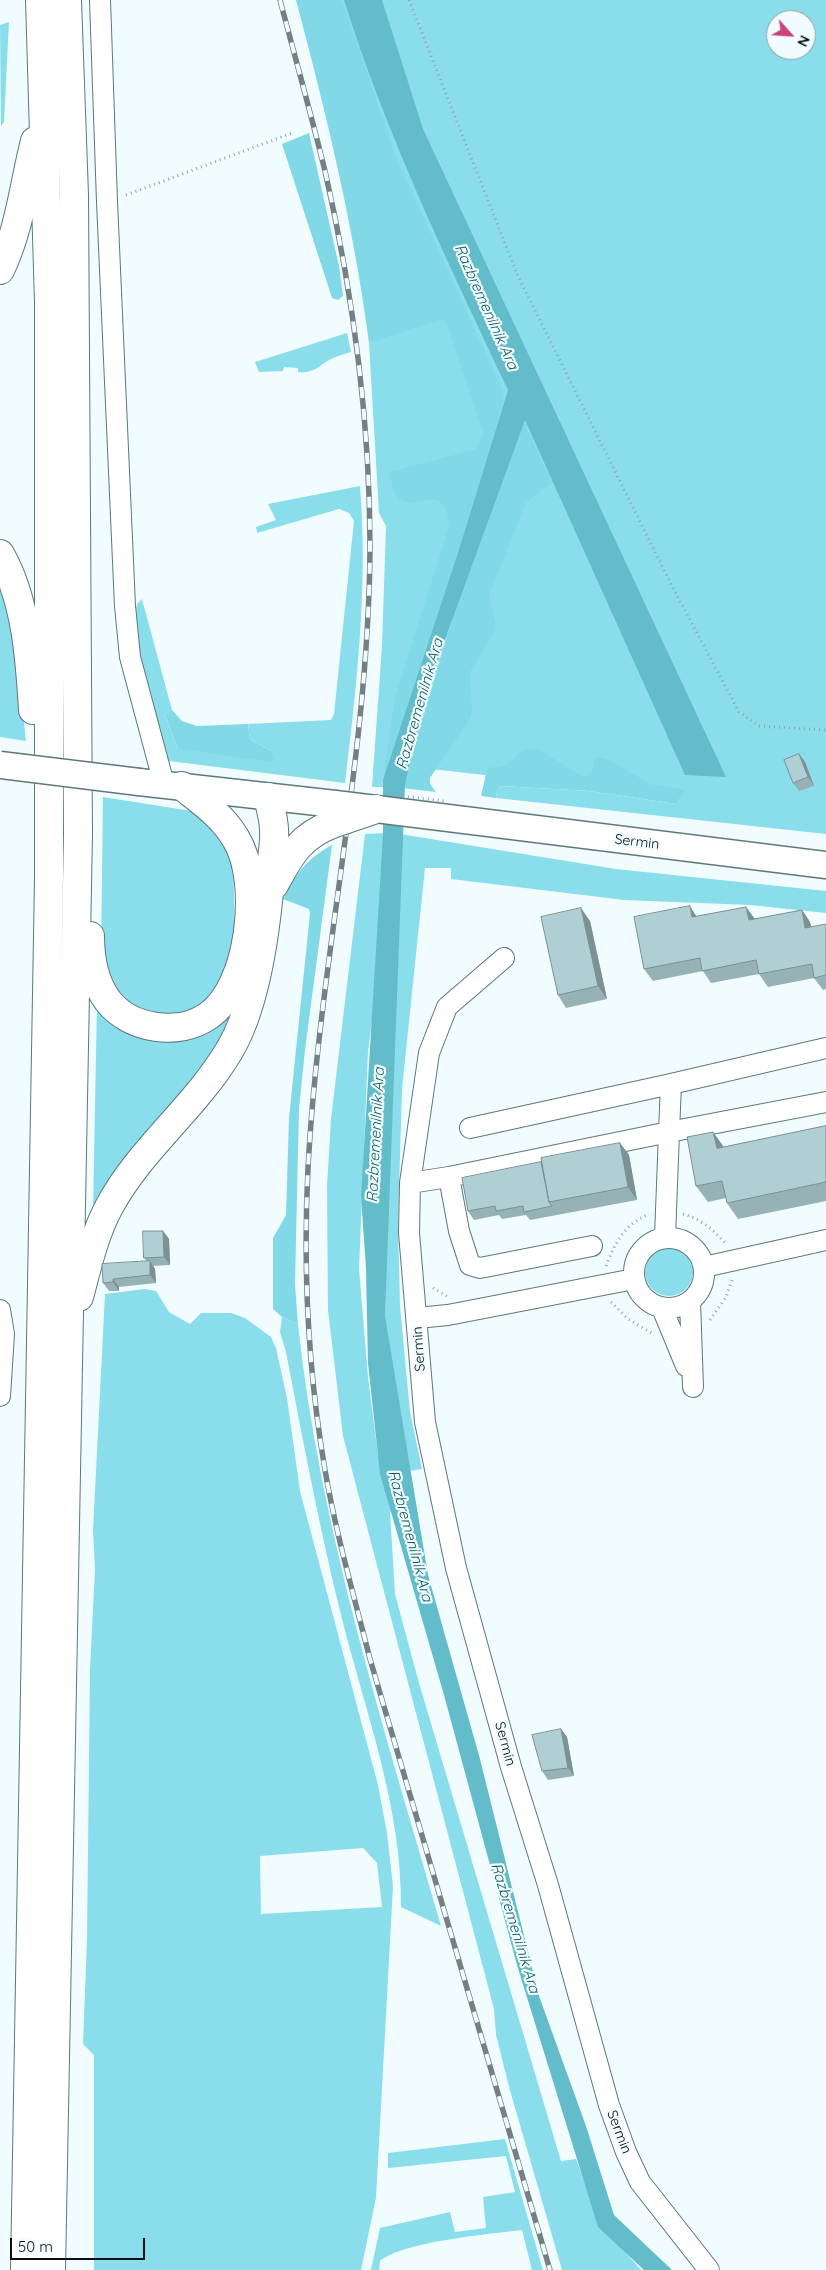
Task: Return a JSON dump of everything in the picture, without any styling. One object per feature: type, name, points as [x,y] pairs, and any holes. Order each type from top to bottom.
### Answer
[{"type":"highway","points":[[25,2270],[49,878],[49,303],[40,0]]},
{"type":"highway","points":[[52,2270],[78,834],[74,196],[66,0]]},
{"type":"highway","points":[[0,270],[6,257],[23,201],[28,170],[44,106]]},
{"type":"highway","points":[[0,554],[8,568],[26,639],[32,689],[37,779],[49,878]]},
{"type":"highway","points":[[78,834],[86,859],[90,882],[90,943],[93,969],[109,1001],[134,1021],[164,1029],[195,1024],[210,1015],[222,1002],[236,979],[244,954],[249,907],[249,881],[245,856],[236,838],[216,813],[162,784]]},
{"type":"highway","points":[[245,856],[252,827],[268,796]]},
{"type":"highway","points":[[68,1336],[89,1258],[109,1207],[142,1160],[211,1079],[230,1050],[246,1013],[258,962],[270,893],[274,830],[268,796]]},
{"type":"highway","points":[[270,893],[297,845],[334,814],[376,809]]},
{"type":"main road","points":[[0,765],[268,796],[334,814]]},
{"type":"main road","name":"Sermin","points":[[376,809],[826,865]]},
{"type":"street","points":[[100,0],[107,202],[130,657],[162,784]]},
{"type":"street","name":"Sermin","points":[[504,958],[448,1007],[429,1053],[410,1183],[409,1233],[425,1422],[456,1568],[511,1767],[548,1885],[609,2105],[626,2152],[640,2182],[709,2270]]},
{"type":"street","points":[[470,1128],[826,1048]]},
{"type":"street","points":[[665,1237],[671,1084]]},
{"type":"street","points":[[410,1183],[449,1178],[668,1132],[826,1102]]},
{"type":"street","points":[[449,1178],[458,1231],[470,1264],[480,1268],[592,1246]]},
{"type":"street","points":[[665,1237],[675,1237],[692,1245],[698,1252],[704,1267],[701,1287],[690,1301],[677,1307],[662,1308],[644,1298],[634,1279],[636,1260],[640,1251],[647,1244],[665,1237]]},
{"type":"street","points":[[704,1267],[826,1240]]},
{"type":"street","points":[[417,1318],[448,1315],[634,1279]]},
{"type":"street","points":[[662,1308],[675,1336],[693,1387],[690,1301]]},
{"type":"street","points":[[0,1310],[4,1334],[0,1396]]},
{"type":"path","points":[[409,0],[517,274],[672,586],[739,712],[759,726],[826,730]]},
{"type":"path","points":[[107,202],[292,133]]},
{"type":"path","points":[[680,1213],[700,1221],[717,1234],[728,1247]]},
{"type":"shaded area","points":[[296,0],[342,0],[397,159],[503,391],[504,400],[388,788],[382,787],[395,697],[449,526],[442,503],[435,500],[402,501],[395,493],[389,472],[477,449],[483,432],[447,324],[442,319],[369,343],[363,300],[338,170]]},
{"type":"shaded area","points":[[299,0],[826,0],[826,834],[496,798],[497,791],[501,786],[589,791],[677,804],[681,797],[386,764],[382,787],[372,787],[382,646],[386,526],[379,513],[369,343],[372,342],[364,271]]},
{"type":"shaded area","points":[[9,22],[4,122],[1,126],[0,25]]},
{"type":"shaded area","points":[[309,133],[339,266],[343,296],[338,300],[332,298],[282,144]]},
{"type":"shaded area","points":[[347,333],[351,352],[331,359],[312,371],[298,372],[298,368],[284,367],[283,371],[259,372],[255,362]]},
{"type":"shaded area","points":[[515,414],[521,416],[552,483],[526,503],[489,596],[496,625],[495,631],[470,672],[472,711],[470,719],[430,778],[430,784],[436,792],[402,788]]},
{"type":"shaded area","points":[[360,486],[363,560],[362,598],[354,709],[345,783],[169,761],[140,679],[135,614],[137,604],[142,599],[172,710],[165,714],[177,747],[271,751],[250,739],[248,724],[331,720],[334,714],[354,521],[349,513],[339,509],[257,533],[256,527],[276,520],[268,504]]},
{"type":"shaded area","points":[[0,581],[13,620],[26,741],[0,737]]},
{"type":"shaded area","points":[[172,710],[182,721],[197,726],[248,724],[250,739],[271,751],[274,758],[271,762],[181,749],[177,747],[165,714]]},
{"type":"shaded area","points":[[531,748],[542,751],[581,776],[587,776],[592,772],[594,760],[598,757],[612,761],[650,784],[685,790],[677,804],[589,791],[501,786],[497,791],[496,798],[481,796],[487,770],[491,767],[508,764],[520,753]]},
{"type":"shaded area","points":[[103,797],[198,812],[233,855],[235,940],[225,979],[203,1004],[183,1013],[152,1013],[128,1003],[114,986],[101,955]]},
{"type":"shaded area","points":[[386,833],[381,954],[368,1051],[359,1269],[368,1377],[378,1455],[395,1509],[390,1512],[395,1594],[419,1683],[561,2161],[576,2159],[591,2200],[612,2237],[641,2270],[562,2270],[509,2087],[496,2035],[494,2009],[343,1436],[328,1310],[327,1187],[331,1119],[365,834]]},
{"type":"shaded area","points":[[400,834],[616,869],[826,891],[826,913],[750,905],[624,900],[451,879],[451,868],[425,868],[402,1089],[398,1223],[400,1306],[410,1412],[422,1469],[402,1472],[384,1360],[391,1022],[398,961]]},
{"type":"shaded area","points":[[332,845],[299,1109],[295,1284],[298,1324],[282,1317],[273,1309],[273,1238],[286,1215],[289,1118],[310,913],[309,909],[283,899],[292,882],[309,861]]},
{"type":"shaded area","points":[[238,1001],[213,1062],[93,1211],[97,1002],[154,1040]]},
{"type":"shaded area","points":[[664,1248],[674,1248],[686,1255],[693,1267],[693,1277],[686,1289],[674,1296],[664,1296],[656,1292],[649,1285],[645,1277],[645,1267],[649,1259],[656,1252]]},
{"type":"shaded area","points":[[145,1289],[156,1291],[169,1312],[190,1324],[201,1313],[231,1313],[245,1318],[271,1337],[276,1348],[287,1398],[300,1491],[378,1785],[387,1833],[393,1886],[376,2198],[361,2270],[94,2270],[94,2055],[83,2044],[87,1939],[90,1669],[95,1569],[93,1530],[105,1294]],"holes":[[[363,1848],[377,1863],[382,1907],[261,1914],[260,1856]]]},
{"type":"shaded area","points":[[282,1317],[298,1324],[308,1401],[338,1553],[356,1628],[441,1926],[401,1907],[400,1870],[389,1797],[326,1553],[286,1352],[280,1332]]},
{"type":"shaded area","points":[[505,2139],[543,2270],[532,2270],[522,2230],[447,2240],[407,2249],[391,2254],[380,2261],[379,2270],[371,2270],[380,2228],[450,2212],[455,2232],[486,2228],[483,2197],[515,2192],[506,2156],[388,2168],[388,2153]]},
{"type":"water","name":"Razbremenilnik Ara","points":[[344,0],[382,0],[423,129],[726,777],[685,775],[525,420],[428,686],[405,784],[385,1316],[428,1575],[480,1759],[539,1996],[586,2126],[614,2215],[672,2270],[644,2270],[598,2227],[517,1965],[444,1695],[380,1474],[368,1363],[366,1268],[361,1196],[383,834],[383,780],[458,553],[508,390],[419,198],[379,100]]},
{"type":"building","points":[[799,754],[808,777],[793,783],[784,760]]},
{"type":"building","points":[[690,906],[692,917],[746,907],[749,920],[802,910],[805,928],[826,924],[826,975],[814,978],[812,964],[759,974],[756,960],[702,971],[700,958],[644,969],[634,917]]},
{"type":"building","points":[[581,908],[598,986],[558,995],[541,917]]},
{"type":"building","points":[[826,1126],[826,1182],[727,1203],[722,1181],[696,1186],[687,1137],[713,1132],[717,1148]]},
{"type":"building","points":[[620,1143],[628,1187],[549,1202],[541,1158]]},
{"type":"building","points":[[541,1162],[549,1202],[552,1206],[524,1212],[523,1206],[496,1211],[495,1206],[468,1211],[462,1178]]},
{"type":"building","points":[[143,1231],[163,1231],[164,1257],[144,1258]]},
{"type":"building","points":[[150,1261],[150,1275],[113,1279],[113,1282],[103,1283],[102,1264]]},
{"type":"building","points":[[561,1729],[568,1768],[542,1771],[532,1735]]},
{"type":"railway","points":[[280,0],[325,171],[344,264],[352,311],[363,405],[369,500],[368,625],[361,703],[353,780],[322,1013],[308,1168],[306,1243],[308,1319],[314,1395],[334,1518],[370,1659],[550,2270]]}]
